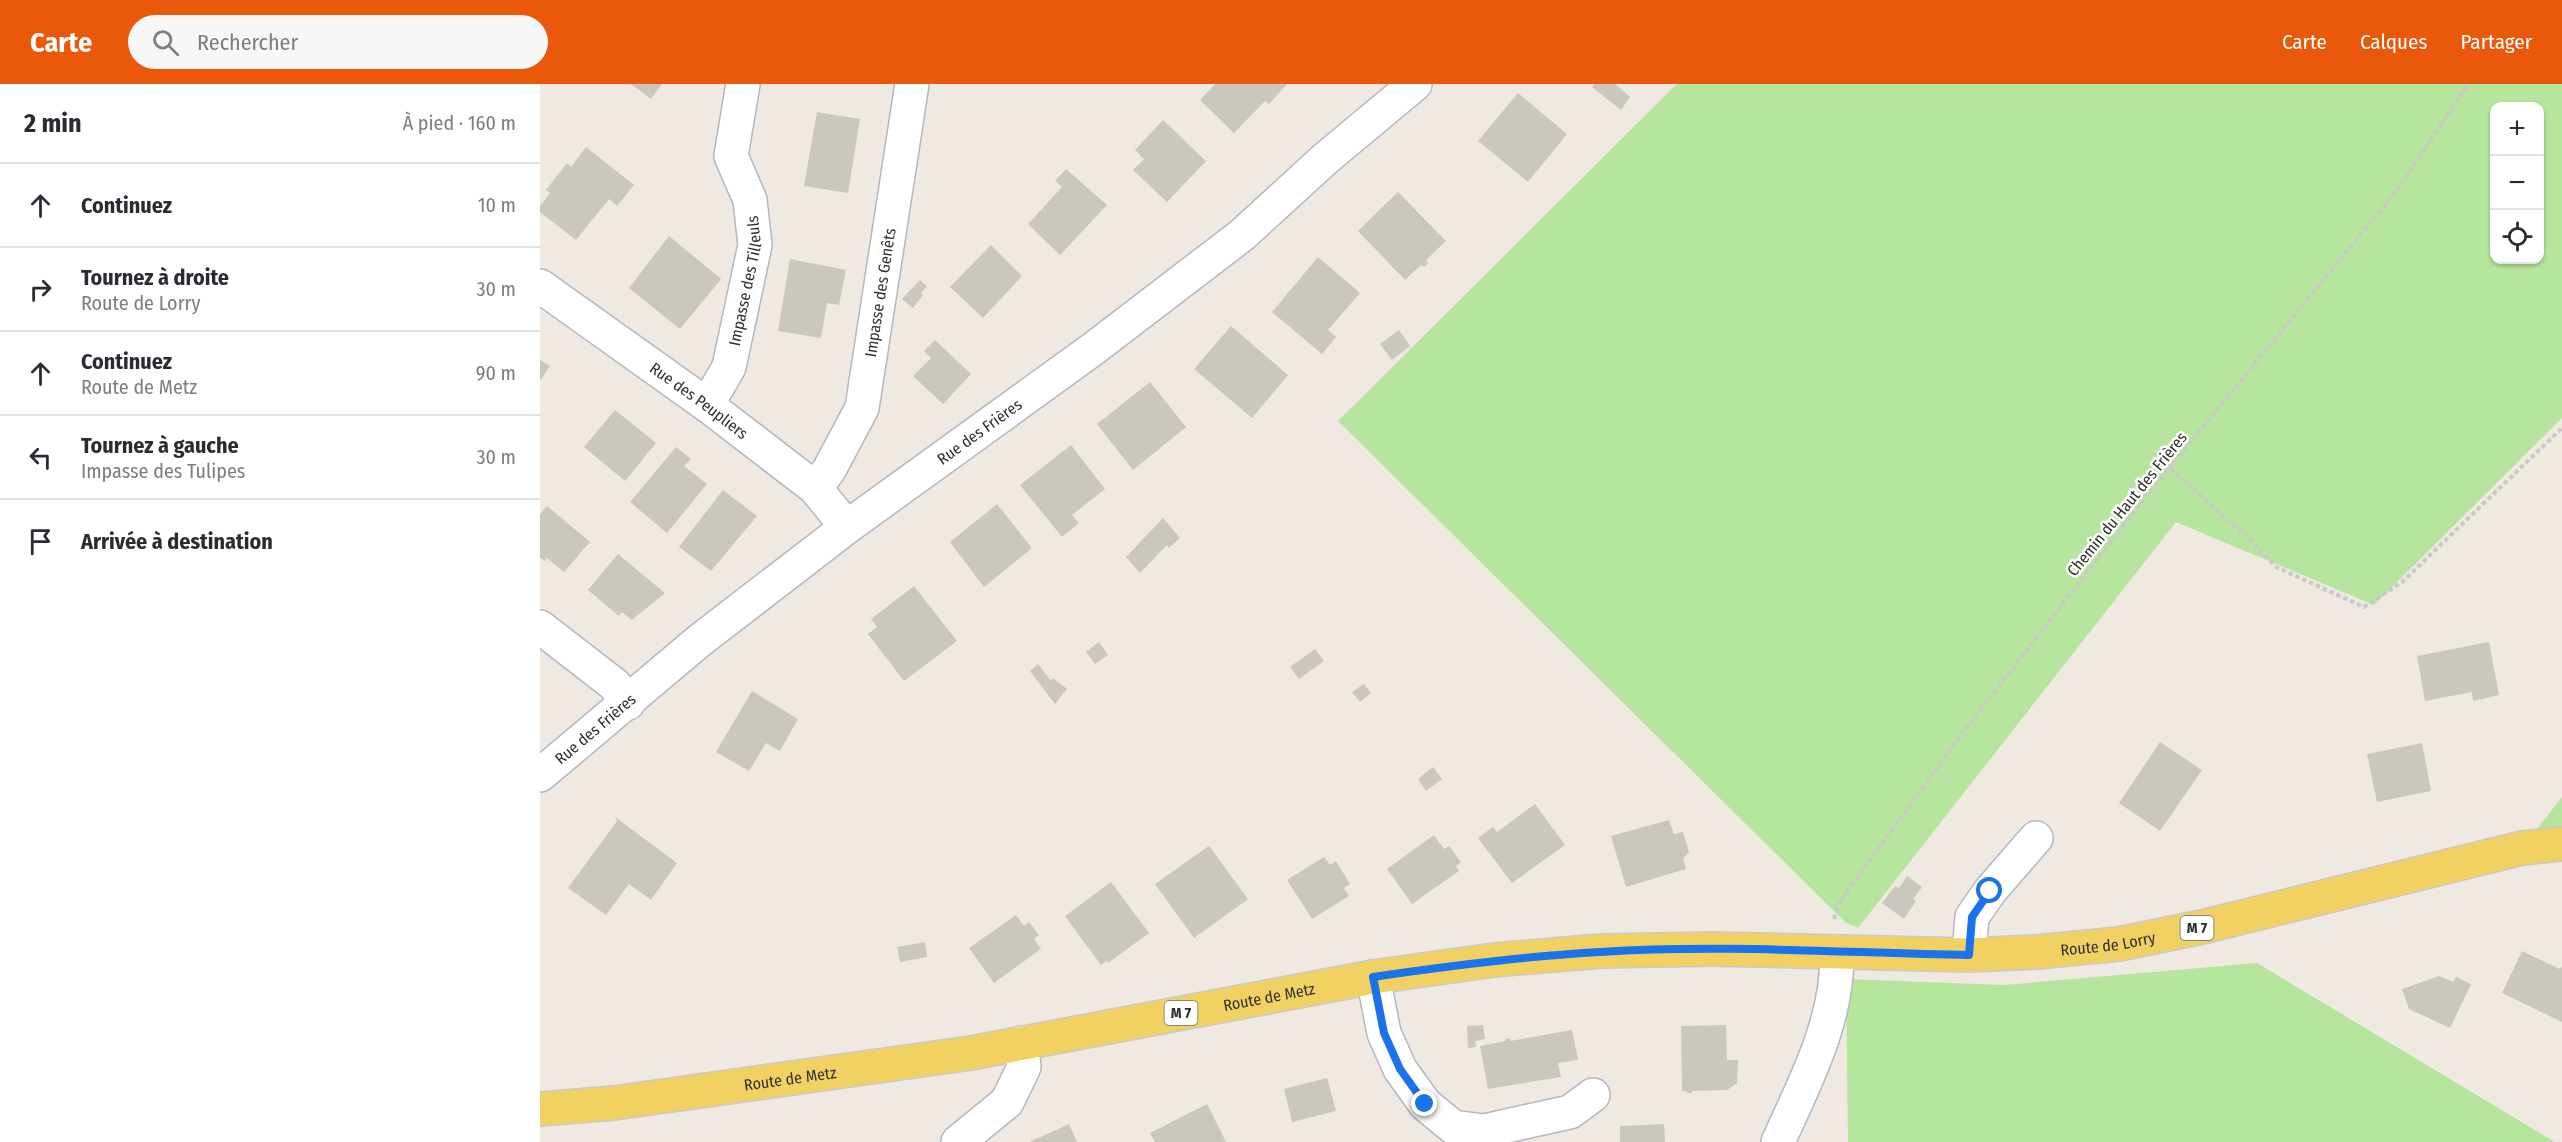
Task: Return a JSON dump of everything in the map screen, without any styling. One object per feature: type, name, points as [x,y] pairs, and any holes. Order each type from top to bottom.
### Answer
[{"type":"main road","name":"Route de Lorry","points":[[1830,951],[1969,955],[2037,952],[2119,944],[2202,927],[2522,848],[2562,844]]},
{"type":"main road","name":"Route de Metz","points":[[540,1109],[614,1103],[971,1053],[1373,977],[1494,960],[1601,951],[1713,949],[1830,951]]},
{"type":"street","name":"Impasse des Tilleuls","points":[[707,405],[729,367],[755,245],[750,200],[731,156],[743,84]]},
{"type":"street","name":"Impasse des Genêts","points":[[815,488],[829,470],[862,408],[912,84]]},
{"type":"street","name":"Rue des Frières","points":[[540,775],[699,642],[847,527],[1093,349],[1242,235],[1325,159],[1415,84]]},
{"type":"street","name":"Rue des Peupliers","points":[[540,286],[707,405],[815,488],[847,527]]},
{"type":"street","points":[[540,627],[615,685],[628,703]]},
{"type":"street","points":[[1969,955],[1972,917],[1990,891],[2036,838]]},
{"type":"street","points":[[1778,1142],[1826,1031],[1833,996],[1830,951]]},
{"type":"street","points":[[1373,977],[1384,1033],[1400,1069],[1425,1104],[1452,1127],[1484,1136],[1570,1112],[1593,1095]]},
{"type":"street","points":[[958,1142],[1007,1102],[1024,1067],[1021,1043]]},
{"type":"path","name":"Chemin du Haut des Frières","points":[[1830,951],[1841,900],[1960,735],[2151,490],[2171,469],[2398,189],[2468,84]]},
{"type":"path","points":[[2171,469],[2245,535],[2276,567],[2364,608],[2402,582],[2562,428]]},
{"type":"green space","points":[[1677,84],[2562,84],[2562,418],[2374,605],[2176,522],[1858,928],[1845,922],[1338,421]]},
{"type":"green space","points":[[2562,797],[2562,844],[2522,848]]},
{"type":"green space","points":[[2257,963],[2555,1142],[1848,1142],[1846,979],[2004,985]]},
{"type":"building","points":[[631,84],[662,84],[651,99]]},
{"type":"building","points":[[1215,84],[1287,84],[1269,104],[1265,101],[1234,133],[1200,100]]},
{"type":"building","points":[[1594,84],[1615,84],[1630,97],[1621,110],[1592,87]]},
{"type":"building","points":[[1518,93],[1567,134],[1528,182],[1478,141]]},
{"type":"building","points":[[817,112],[860,119],[848,193],[804,186]]},
{"type":"building","points":[[1163,120],[1206,161],[1167,202],[1133,170],[1144,159],[1135,150]]},
{"type":"building","points":[[586,147],[634,185],[617,206],[609,199],[576,240],[540,212],[540,206],[550,193],[546,190],[567,163],[571,167]]},
{"type":"building","points":[[1066,169],[1107,205],[1060,255],[1028,224],[1062,187],[1055,181]]},
{"type":"building","points":[[1398,192],[1446,241],[1426,260],[1428,263],[1424,267],[1421,265],[1405,280],[1358,231]]},
{"type":"building","points":[[669,236],[721,279],[680,329],[629,288]]},
{"type":"building","points":[[991,245],[1022,276],[983,318],[950,287]]},
{"type":"building","points":[[1318,257],[1360,293],[1328,330],[1336,337],[1322,354],[1272,312]]},
{"type":"building","points":[[790,259],[846,270],[839,305],[827,303],[821,338],[778,331]]},
{"type":"building","points":[[920,280],[927,286],[913,308],[902,299]]},
{"type":"building","points":[[1231,326],[1288,375],[1252,418],[1194,369]]},
{"type":"building","points":[[1399,330],[1410,346],[1392,360],[1380,344]]},
{"type":"building","points":[[935,340],[971,374],[943,404],[913,376],[931,358],[924,351]]},
{"type":"building","points":[[540,360],[550,366],[540,381]]},
{"type":"building","points":[[1150,382],[1186,427],[1133,470],[1097,424]]},
{"type":"building","points":[[615,410],[656,443],[625,481],[584,447]]},
{"type":"building","points":[[1071,445],[1105,489],[1072,515],[1079,523],[1062,537],[1020,485]]},
{"type":"building","points":[[676,447],[691,459],[684,466],[707,484],[667,533],[630,502]]},
{"type":"building","points":[[723,490],[757,516],[711,571],[679,547]]},
{"type":"building","points":[[997,504],[1032,548],[984,587],[950,542]]},
{"type":"building","points":[[547,506],[590,542],[564,572],[547,558],[545,561],[540,557],[540,514]]},
{"type":"building","points":[[1163,518],[1180,538],[1169,548],[1167,545],[1140,573],[1126,557]]},
{"type":"building","points":[[618,554],[665,593],[632,620],[622,612],[619,616],[588,590]]},
{"type":"building","points":[[914,586],[957,641],[904,681],[868,634],[877,627],[871,619]]},
{"type":"building","points":[[1099,642],[1108,655],[1095,664],[1086,652]]},
{"type":"building","points":[[2489,642],[2499,695],[2473,701],[2472,692],[2425,701],[2417,656]]},
{"type":"building","points":[[1315,649],[1324,661],[1299,679],[1290,667]]},
{"type":"building","points":[[1038,664],[1051,681],[1053,678],[1067,689],[1055,704],[1030,671]]},
{"type":"building","points":[[1364,684],[1371,693],[1360,702],[1352,692]]},
{"type":"building","points":[[752,691],[798,719],[780,751],[766,743],[749,771],[716,752]]},
{"type":"building","points":[[2160,742],[2202,770],[2160,831],[2119,803]]},
{"type":"building","points":[[2422,743],[2431,791],[2377,802],[2367,754]]},
{"type":"building","points":[[1433,767],[1442,779],[1426,791],[1418,779]]},
{"type":"building","points":[[1535,804],[1565,845],[1512,883],[1478,838],[1493,827],[1497,832]]},
{"type":"building","points":[[615,817],[677,863],[651,900],[629,884],[606,915],[568,888],[617,821]]},
{"type":"building","points":[[1669,820],[1674,834],[1683,832],[1689,852],[1683,859],[1686,869],[1626,887],[1611,836]]},
{"type":"building","points":[[1434,835],[1444,849],[1449,846],[1461,862],[1456,866],[1459,871],[1412,904],[1387,869]]},
{"type":"building","points":[[1209,846],[1248,899],[1194,938],[1155,884]]},
{"type":"building","points":[[1324,857],[1330,865],[1336,861],[1350,884],[1344,888],[1349,896],[1312,919],[1287,880]]},
{"type":"building","points":[[1907,876],[1922,887],[1913,899],[1916,901],[1904,919],[1882,903],[1895,886],[1899,888]]},
{"type":"building","points":[[1111,882],[1149,933],[1108,963],[1106,961],[1101,965],[1065,916]]},
{"type":"building","points":[[1016,915],[1024,926],[1029,922],[1039,935],[1034,939],[1041,949],[994,983],[969,948]]},
{"type":"building","points":[[925,942],[927,957],[900,962],[897,947]]},
{"type":"building","points":[[2522,951],[2560,969],[2562,966],[2562,1022],[2502,993]]},
{"type":"building","points":[[2439,976],[2453,982],[2456,977],[2471,984],[2450,1028],[2409,1009],[2402,989]]},
{"type":"building","points":[[1483,1025],[1485,1039],[1475,1041],[1476,1047],[1468,1048],[1467,1026]]},
{"type":"building","points":[[1726,1025],[1727,1060],[1738,1060],[1737,1083],[1727,1090],[1692,1091],[1692,1093],[1682,1091],[1681,1026]]},
{"type":"building","points":[[1572,1030],[1578,1060],[1558,1063],[1561,1077],[1488,1089],[1480,1046],[1510,1038],[1510,1041]]},
{"type":"building","points":[[1327,1078],[1336,1111],[1292,1122],[1284,1089]]},
{"type":"building","points":[[1207,1104],[1226,1142],[1155,1142],[1150,1133]]},
{"type":"building","points":[[1069,1124],[1077,1142],[1029,1142],[1036,1139]]},
{"type":"building","points":[[1664,1124],[1665,1142],[1620,1142],[1620,1126]]},
{"type":"route","points":[[1425,1104],[1400,1069],[1384,1033],[1373,977],[1494,960],[1601,951],[1793,949],[1969,955],[1972,917],[1990,891]]}]
